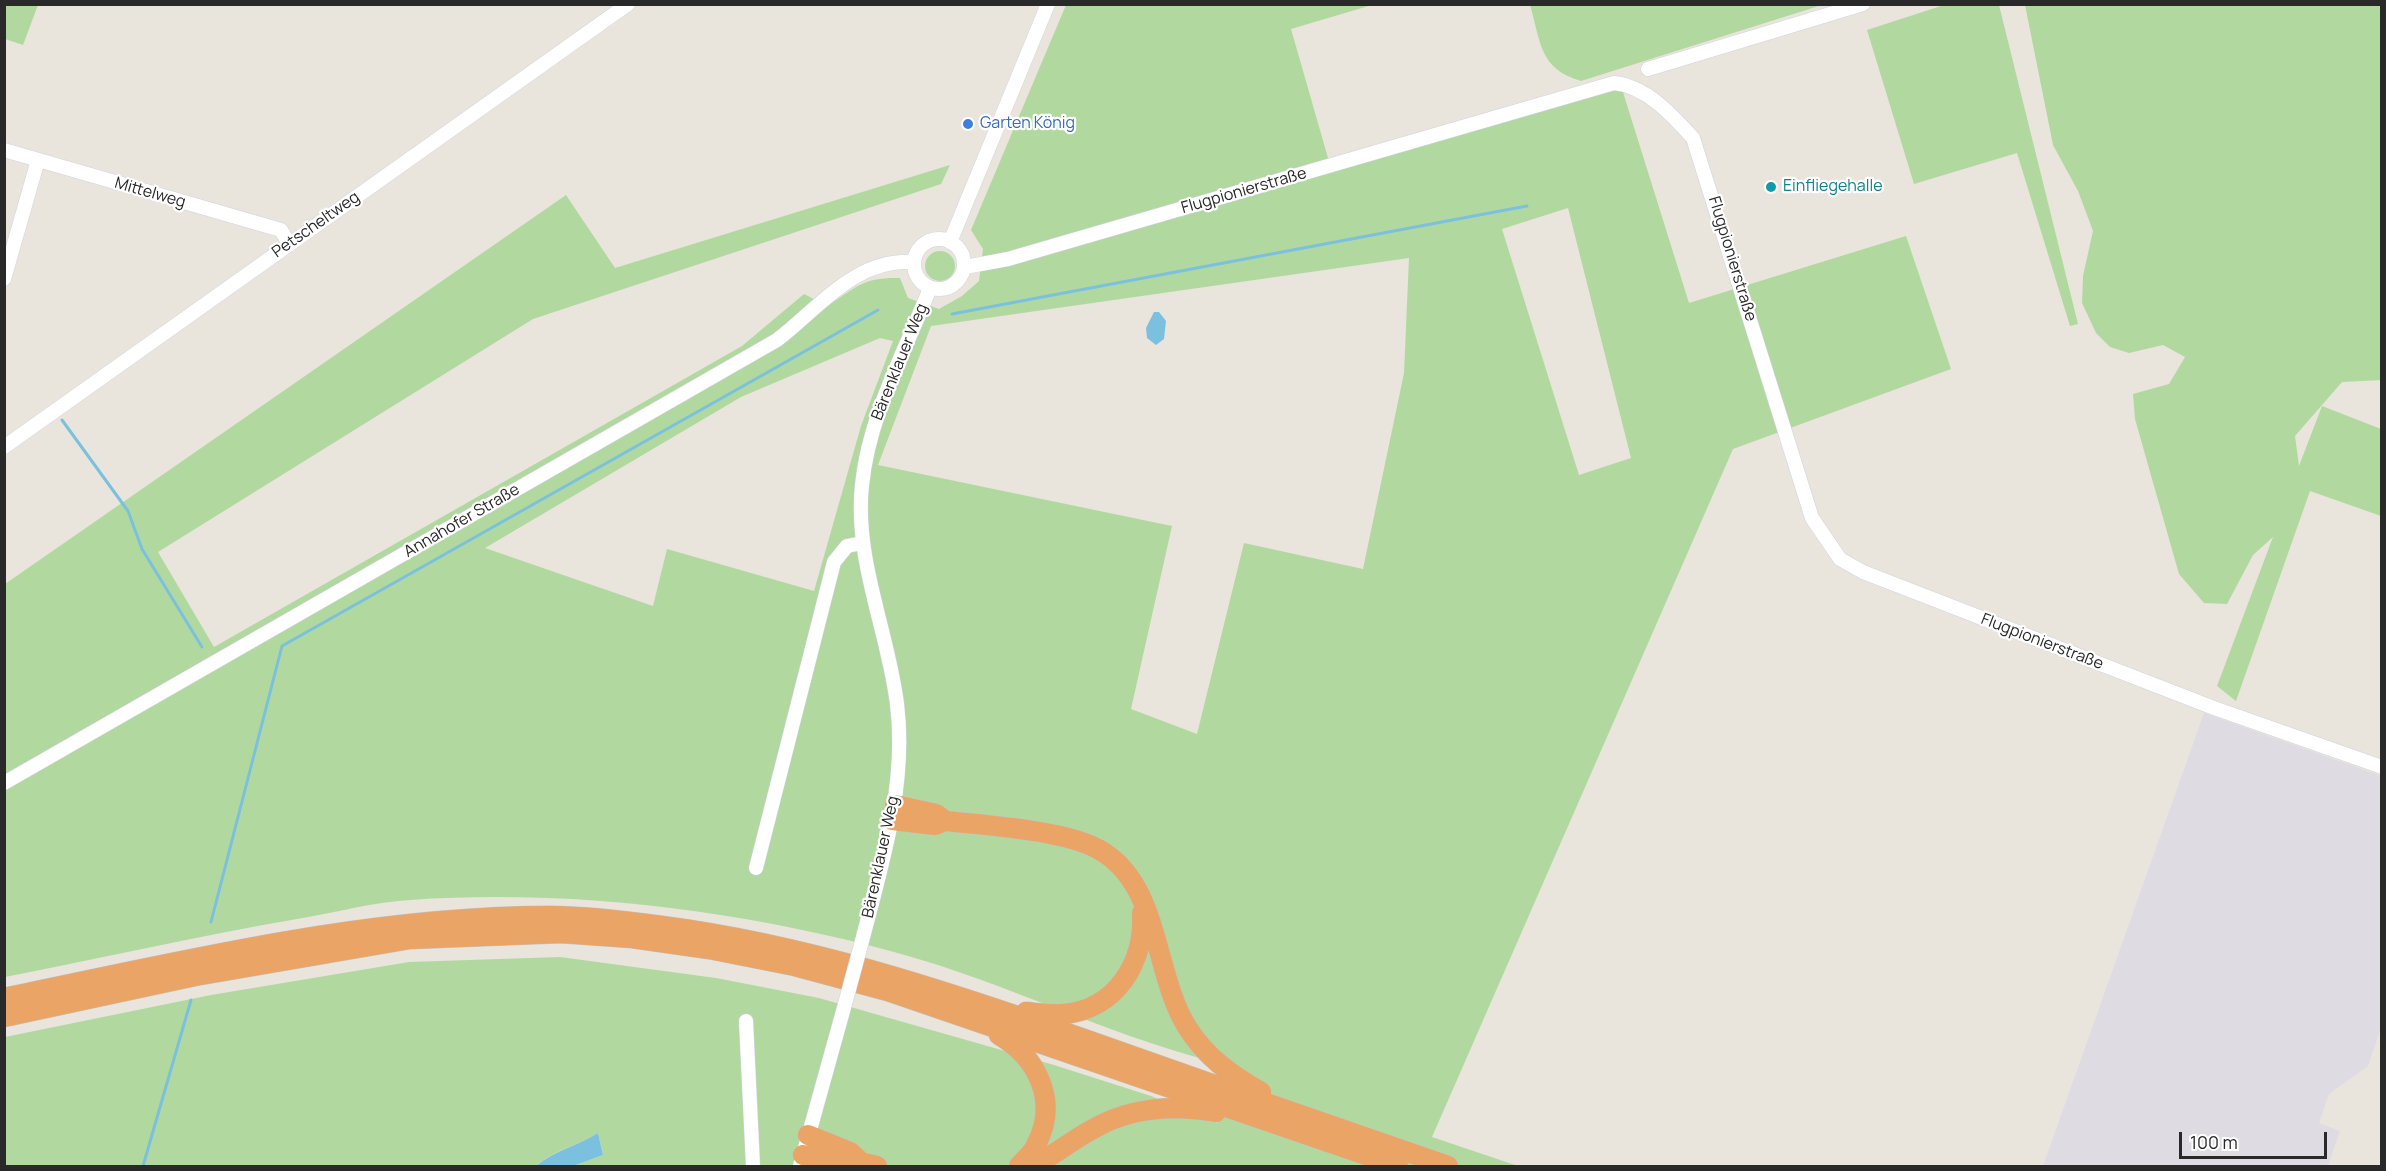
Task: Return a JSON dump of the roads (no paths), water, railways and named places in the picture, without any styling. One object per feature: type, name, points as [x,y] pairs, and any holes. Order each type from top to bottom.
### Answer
[{"type":"highway","points":[[894,812],[936,814],[945,821],[1067,838],[1094,847],[1111,858],[1129,876],[1142,902],[1150,919],[1174,1003],[1201,1047],[1237,1078],[1294,1112]]},
{"type":"highway","points":[[993,1007],[1064,1014],[1090,1008],[1107,998],[1123,983],[1135,965],[1143,925],[1142,902]]},
{"type":"highway","points":[[4,998],[190,960],[405,922],[553,915],[713,933],[779,946],[893,976],[993,1007],[1448,1167]]},
{"type":"highway","points":[[4,1017],[195,976],[410,939],[561,933],[632,938],[708,949],[857,983],[968,1017],[1398,1167]]},
{"type":"highway","points":[[968,1017],[1017,1046],[1039,1074],[1046,1098],[1045,1121],[1036,1147],[1019,1167]]},
{"type":"highway","points":[[1032,1167],[1096,1127],[1148,1110],[1172,1107],[1197,1109],[1266,1121]]},
{"type":"highway","points":[[808,1135],[850,1152],[869,1164]]},
{"type":"highway","points":[[801,1161],[869,1164]]},
{"type":"street","name":"Petscheltweg","points":[[4,447],[628,4]]},
{"type":"street","points":[[950,242],[1048,4]]},
{"type":"street","points":[[1648,69],[1863,4]]},
{"type":"street","name":"Flugpionierstraße","points":[[965,267],[1008,259],[1614,83],[1626,84],[1670,113],[1693,138],[1812,518],[1840,559],[1863,572],[2214,708],[2382,767]]},
{"type":"street","name":"Mittelweg","points":[[4,150],[281,230],[290,244]]},
{"type":"street","points":[[4,279],[38,160]]},
{"type":"street","points":[[936,239],[950,242],[962,253],[965,267],[961,278],[953,286],[942,290],[930,288],[918,278],[914,262],[918,252],[926,243],[936,239]]},
{"type":"street","name":"Annahofer Straße","points":[[4,783],[777,340],[846,282],[868,270],[914,262]]},
{"type":"street","name":"Bärenklauer Weg","points":[[801,1161],[862,941],[894,812],[898,707],[891,658],[862,543],[862,486],[871,435],[930,288]]},
{"type":"street","points":[[756,868],[834,562],[847,546],[862,543]]},
{"type":"street","points":[[746,1021],[753,1167]]},
{"type":"water","points":[[1154,312],[1159,312],[1166,321],[1164,339],[1156,345],[1147,338],[1146,328]]},
{"type":"water","points":[[598,1133],[603,1155],[573,1166],[536,1166],[551,1156]]},
{"type":"waterway","points":[[952,314],[1527,206]]},
{"type":"waterway","points":[[211,922],[282,646],[878,310]]},
{"type":"waterway","points":[[62,420],[128,511],[142,549],[202,647]]},
{"type":"waterway","points":[[143,1166],[191,1000]]},
{"type":"place","name":"Garten König","points":[[968,124]]},
{"type":"place","name":"Einfliegehalle","points":[[1771,187]]}]
